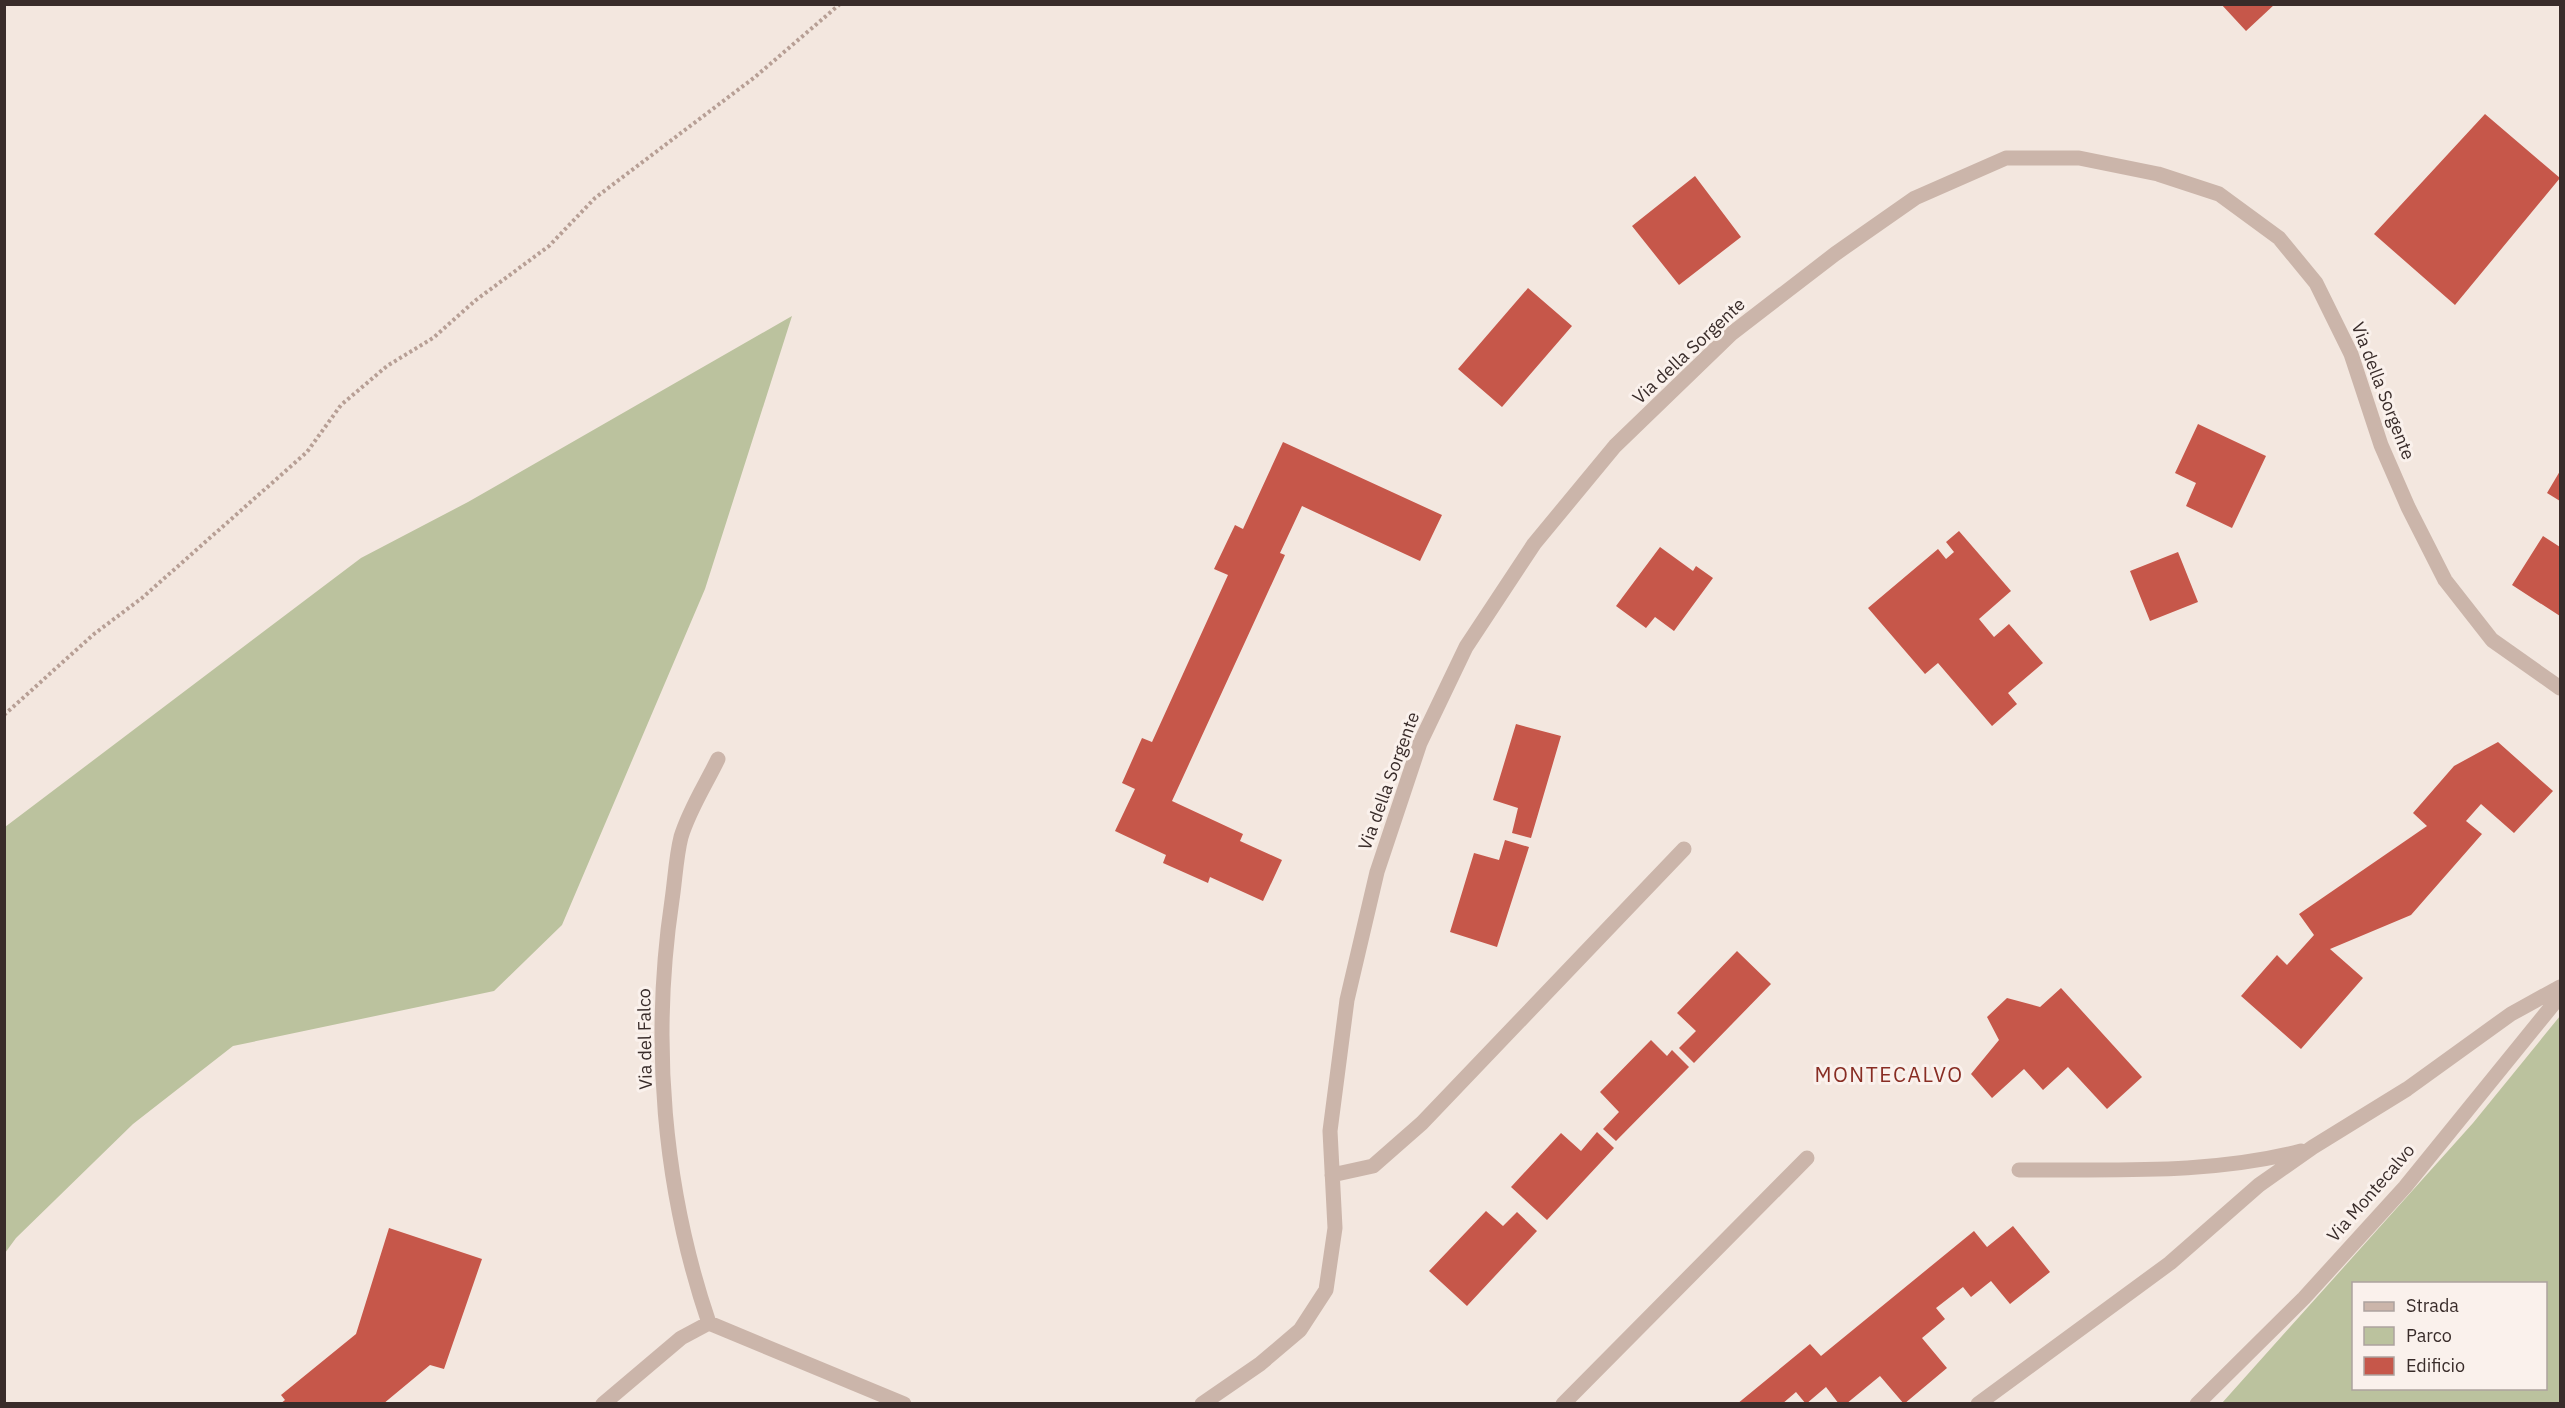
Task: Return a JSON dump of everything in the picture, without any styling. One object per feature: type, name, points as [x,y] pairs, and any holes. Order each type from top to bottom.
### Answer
[{"type":"street","name":"Via della Sorgente","points":[[1202,1404],[1260,1364],[1300,1330],[1326,1290],[1335,1228],[1330,1131],[1347,1000],[1377,872],[1420,742],[1466,647],[1534,544],[1615,446],[1731,334],[1835,254],[1915,198],[2006,158],[2079,158],[2158,174],[2219,194],[2279,238],[2316,283],[2351,354],[2381,445],[2408,507],[2445,580],[2492,640],[2560,688]]},
{"type":"street","name":"Via del Falco","points":[[709,1323],[692,1275],[675,1195],[664,1087],[661,1010],[665,947],[681,837],[718,759]]},
{"type":"street","points":[[1332,1175],[1373,1166],[1422,1123],[1684,849]]},
{"type":"street","points":[[1978,1404],[2170,1263],[2259,1185],[2407,1089],[2511,1014],[2560,987]]},
{"type":"street","name":"Via Montecalvo","points":[[2197,1404],[2304,1298],[2405,1187],[2560,996]]},
{"type":"street","points":[[2019,1170],[2209,1168],[2269,1159],[2313,1148]]},
{"type":"street","points":[[1563,1404],[1807,1158]]},
{"type":"street","points":[[603,1404],[681,1338],[709,1323],[904,1404]]},
{"type":"path","points":[[4,715],[94,634],[142,598],[307,452],[341,405],[379,373],[433,338],[476,300],[549,246],[595,198],[755,77],[840,4]]},
{"type":"green space","points":[[792,316],[705,589],[562,925],[494,991],[233,1046],[133,1124],[16,1238],[5,1253],[5,827],[361,558],[468,502]]},
{"type":"green space","points":[[2560,1016],[2560,1403],[2222,1403],[2473,1123]]},
{"type":"building","points":[[2221,4],[2275,4],[2246,31]]},
{"type":"building","points":[[2485,114],[2560,178],[2455,305],[2374,234]]},
{"type":"building","points":[[1695,176],[1741,237],[1679,285],[1632,226]]},
{"type":"building","points":[[1528,288],[1572,326],[1502,407],[1458,369]]},
{"type":"building","points":[[2198,424],[2266,456],[2232,528],[2186,506],[2196,483],[2175,473]]},
{"type":"building","points":[[1283,442],[1442,515],[1420,561],[1302,506],[1280,553],[1285,555],[1172,801],[1243,834],[1240,841],[1282,860],[1263,901],[1210,877],[1208,883],[1163,863],[1166,855],[1115,831],[1135,789],[1122,783],[1142,738],[1152,742],[1228,575],[1214,569],[1235,525],[1243,529]]},
{"type":"building","points":[[2560,471],[2560,501],[2547,493]]},
{"type":"building","points":[[1959,531],[2011,591],[1979,619],[1994,637],[2009,624],[2043,663],[2008,693],[2017,704],[1992,726],[1938,663],[1925,674],[1868,608],[1938,549],[1946,559],[1954,552],[1946,542]]},
{"type":"building","points":[[2543,536],[2560,547],[2560,616],[2512,585]]},
{"type":"building","points":[[1660,547],[1693,571],[1696,566],[1713,578],[1674,631],[1655,617],[1646,628],[1616,606]]},
{"type":"building","points":[[2178,552],[2198,602],[2150,621],[2130,571]]},
{"type":"building","points":[[1516,724],[1561,736],[1531,838],[1512,833],[1518,808],[1493,800]]},
{"type":"building","points":[[2498,742],[2553,791],[2514,833],[2481,804],[2466,821],[2482,834],[2411,915],[2330,949],[2363,978],[2301,1049],[2241,996],[2277,955],[2287,965],[2314,935],[2299,914],[2427,826],[2413,813],[2454,766]]},
{"type":"building","points":[[1505,840],[1529,847],[1497,947],[1450,932],[1474,853],[1499,860]]},
{"type":"building","points":[[1737,951],[1771,984],[1694,1063],[1679,1048],[1696,1031],[1677,1013]]},
{"type":"building","points":[[2061,988],[2142,1077],[2107,1109],[2068,1067],[2043,1090],[2024,1069],[1992,1098],[1971,1074],[1999,1040],[1987,1017],[2007,998],[2040,1007]]},
{"type":"building","points":[[1651,1040],[1667,1056],[1672,1050],[1689,1067],[1616,1141],[1603,1129],[1619,1112],[1600,1092]]},
{"type":"building","points":[[1597,1132],[1614,1148],[1547,1220],[1511,1187],[1561,1133],[1581,1151]]},
{"type":"building","points":[[1486,1211],[1503,1226],[1517,1212],[1537,1231],[1467,1306],[1429,1271]]},
{"type":"building","points":[[2013,1226],[2050,1272],[2010,1304],[1991,1281],[1971,1297],[1963,1287],[1936,1308],[1945,1319],[1922,1338],[1947,1368],[1904,1404],[1880,1376],[1846,1404],[1839,1404],[1826,1387],[1806,1404],[1796,1392],[1782,1404],[1737,1404],[1810,1344],[1821,1356],[1974,1231],[1987,1247]]},
{"type":"building","points":[[389,1228],[482,1259],[444,1369],[430,1365],[383,1404],[280,1404],[285,1400],[281,1395],[356,1334]]},
{"type":"district","name":"MONTECALVO","points":[[1889,1075]]}]
